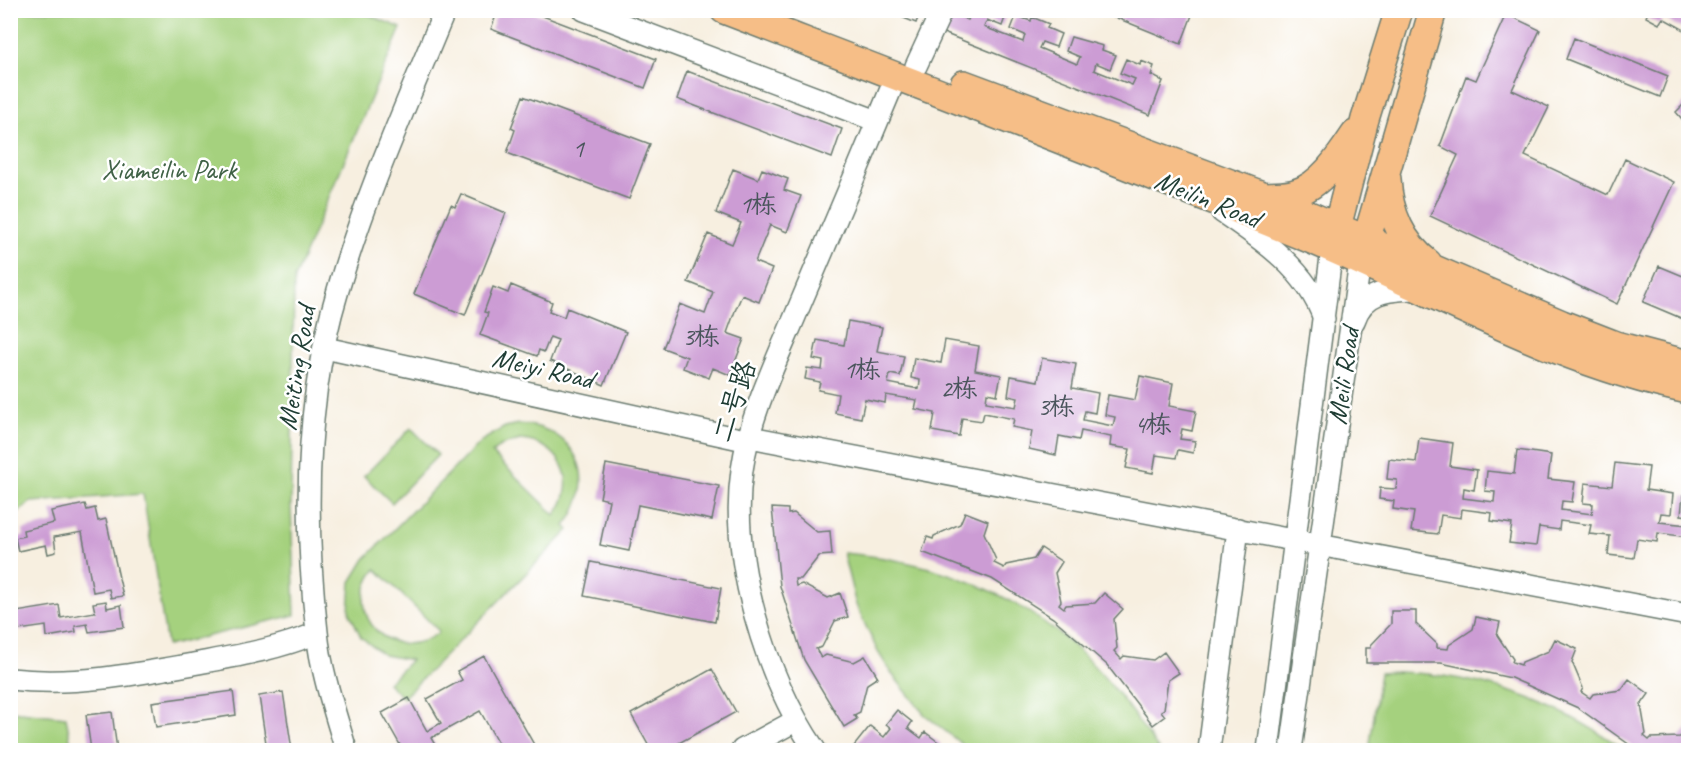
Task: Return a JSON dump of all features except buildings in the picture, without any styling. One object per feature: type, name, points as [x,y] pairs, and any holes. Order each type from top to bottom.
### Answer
[{"type":"main road","name":"Meilin Road","points":[[724,10],[1265,196],[1334,238]]},
{"type":"main road","name":"Meilin Road","points":[[773,10],[906,71],[1191,192],[1334,238],[1363,251],[1455,279],[1616,345],[1689,364]]},
{"type":"main road","name":"Meili Road","points":[[1334,238],[1365,119],[1399,10]]},
{"type":"main road","name":"Meili Road","points":[[1363,251],[1433,10]]},
{"type":"main road","points":[[1265,196],[1294,194],[1314,182],[1343,152],[1365,119]]},
{"type":"main road","points":[[1386,172],[1388,198],[1394,218],[1405,238],[1419,256],[1455,279]]},
{"type":"main road","name":"Meilin Road","points":[[1363,251],[1418,289],[1560,353],[1623,374],[1689,390]]},
{"type":"street","name":"Meiting Road","points":[[346,750],[330,695],[317,633],[310,510],[315,396],[337,292],[371,188],[445,10]]},
{"type":"street","points":[[584,10],[877,121]]},
{"type":"street","name":"二号路","points":[[815,750],[795,721],[773,672],[758,623],[740,532],[742,470],[759,402],[877,121],[942,10]]},
{"type":"street","points":[[1191,192],[1248,230],[1282,259],[1309,287],[1324,319]]},
{"type":"street","name":"Meili Road","points":[[1268,750],[1334,238]]},
{"type":"street","name":"Meili Road","points":[[1291,750],[1348,342],[1363,251]]},
{"type":"street","points":[[1348,342],[1355,317],[1367,299],[1388,290],[1418,289]]},
{"type":"street","name":"Meiyi Road","points":[[325,348],[750,439],[1689,615]]},
{"type":"street","points":[[1209,750],[1239,530]]},
{"type":"street","points":[[10,679],[71,681],[130,675],[280,648],[317,633]]},
{"type":"street","points":[[742,750],[795,721]]},
{"type":"green space","name":"Xiameilin Park","points":[[11,11],[359,11],[401,28],[294,279],[291,507],[295,615],[167,646],[143,494],[31,502],[11,518]]},
{"type":"green space","points":[[519,424],[539,427],[568,445],[577,459],[581,474],[581,491],[576,509],[565,526],[569,530],[403,698],[388,683],[411,660],[384,655],[361,637],[349,611],[351,582],[365,559],[481,441],[505,427]],"holes":[[[520,440],[534,442],[546,448],[556,456],[562,466],[566,477],[566,490],[563,502],[555,515],[492,453],[500,446]],[[376,569],[439,631],[439,632],[422,641],[405,644],[389,640],[377,631],[368,618],[364,603],[366,586]]]},
{"type":"green space","points":[[411,428],[438,455],[392,503],[364,476]]},
{"type":"green space","points":[[843,553],[919,565],[956,576],[1023,609],[1055,630],[1084,655],[1117,692],[1159,750],[969,750],[924,714],[892,674],[878,652],[856,605]]},
{"type":"green space","points":[[1397,672],[1459,679],[1517,694],[1572,718],[1625,750],[1376,750],[1370,744],[1380,673]]},
{"type":"green space","points":[[11,711],[66,717],[72,750],[11,750]]}]
